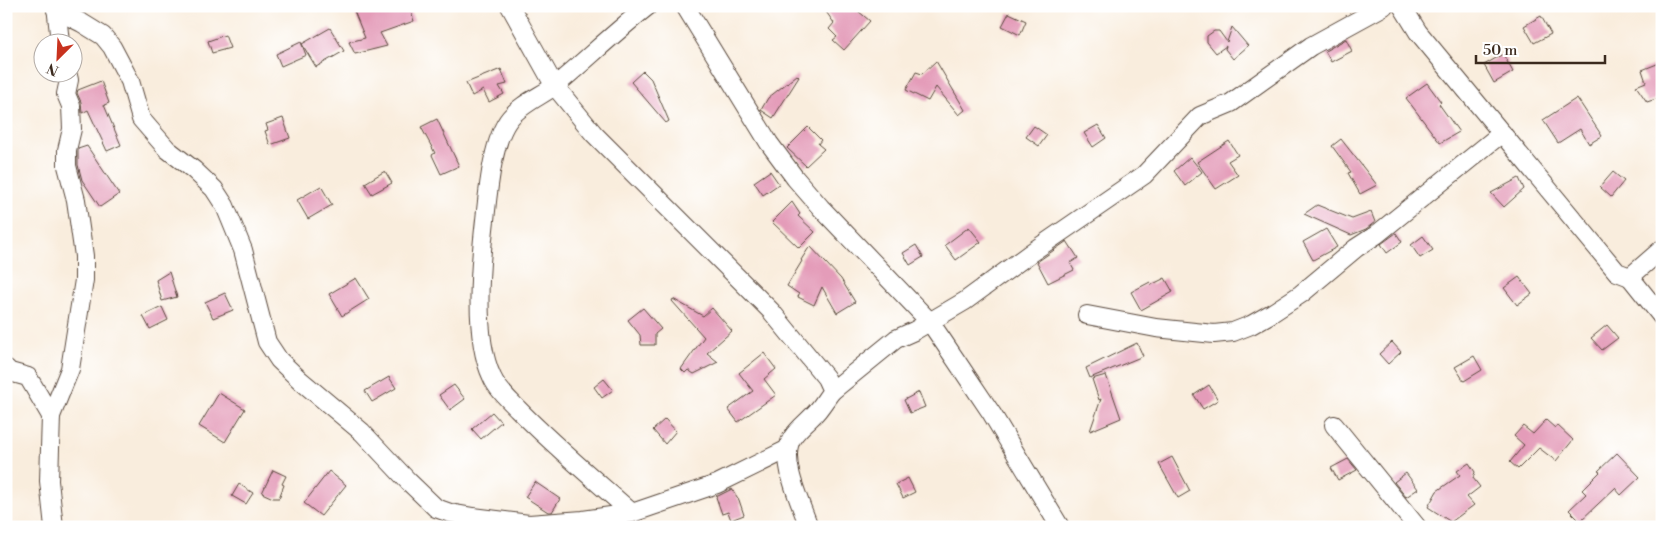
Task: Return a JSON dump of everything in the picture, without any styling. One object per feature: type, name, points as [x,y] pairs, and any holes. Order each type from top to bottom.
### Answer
[{"type":"street","points":[[510,6],[554,86],[594,134],[771,311],[826,378],[832,391]]},
{"type":"street","points":[[632,513],[535,426],[492,378],[482,334],[482,252],[488,193],[500,137],[510,119],[554,86],[648,6]]},
{"type":"street","points":[[685,6],[769,143],[795,178],[821,208],[930,322],[992,414],[1060,527]]},
{"type":"street","points":[[809,527],[789,468],[788,449],[791,440],[819,409],[832,391],[896,339],[930,322],[965,301],[1032,252],[1144,176],[1200,116],[1231,103],[1311,46],[1384,6]]},
{"type":"street","points":[[1402,6],[1418,32],[1617,272],[1630,277],[1662,317]]},
{"type":"street","points":[[56,8],[59,32]]},
{"type":"street","points":[[56,8],[103,36],[112,47],[130,81],[141,119],[167,149],[194,170],[214,190],[225,206],[243,250],[267,342],[279,360],[362,432],[436,508],[450,513],[529,525],[632,513],[716,484],[788,449]]},
{"type":"street","points":[[54,527],[48,481],[51,416],[70,369],[84,280],[84,256],[76,200],[67,166],[67,150],[72,130],[71,106],[66,94],[69,82]]},
{"type":"street","points":[[1087,315],[1139,326],[1214,334],[1234,332],[1251,325],[1301,294],[1356,248],[1376,236],[1502,133]]},
{"type":"street","points":[[1630,277],[1662,249]]},
{"type":"street","points":[[6,368],[10,372],[28,377],[51,416]]},
{"type":"street","points":[[1334,424],[1416,527]]},
{"type":"building","points":[[352,6],[409,6],[414,21],[380,33],[387,46],[355,54],[349,42],[365,38]]},
{"type":"building","points":[[822,6],[852,6],[870,21],[844,50],[833,40],[837,37],[829,29],[834,23]]},
{"type":"building","points":[[1009,13],[1026,21],[1020,35],[1002,26]]},
{"type":"building","points":[[1541,16],[1551,34],[1534,43],[1524,26]]},
{"type":"building","points":[[1232,27],[1248,46],[1233,59],[1225,49],[1226,46],[1216,53],[1207,42],[1207,36],[1214,31],[1219,31],[1227,42]]},
{"type":"building","points":[[330,28],[344,51],[316,67],[302,44]]},
{"type":"building","points":[[225,35],[230,48],[212,53],[208,41]]},
{"type":"building","points":[[1346,39],[1352,51],[1331,62],[1325,51]]},
{"type":"building","points":[[301,42],[306,55],[281,66],[276,54]]},
{"type":"building","points":[[1503,54],[1513,72],[1494,83],[1484,65]]},
{"type":"building","points":[[936,61],[965,110],[959,115],[936,87],[928,101],[906,90],[916,72],[922,74]]},
{"type":"building","points":[[1662,62],[1662,97],[1647,102],[1636,86],[1646,82],[1642,70]]},
{"type":"building","points":[[501,69],[507,84],[499,86],[504,94],[489,102],[483,90],[472,96],[466,83]]},
{"type":"building","points":[[643,71],[651,79],[669,121],[666,123],[631,82]]},
{"type":"building","points":[[797,75],[799,77],[773,118],[761,110],[768,98]]},
{"type":"building","points":[[101,81],[109,103],[104,105],[121,145],[107,151],[88,110],[82,113],[81,102],[77,93],[78,90]]},
{"type":"building","points":[[1427,83],[1459,132],[1440,143],[1406,98]]},
{"type":"building","points":[[1577,98],[1602,136],[1589,144],[1580,129],[1558,143],[1543,120]]},
{"type":"building","points":[[283,118],[290,138],[270,145],[265,131],[268,130],[266,124]]},
{"type":"building","points":[[437,119],[459,166],[441,174],[432,155],[435,153],[421,127]]},
{"type":"building","points":[[1098,125],[1106,138],[1093,147],[1084,133]]},
{"type":"building","points":[[1034,126],[1047,135],[1039,146],[1026,137]]},
{"type":"building","points":[[808,127],[821,140],[818,144],[824,149],[806,166],[787,148]]},
{"type":"building","points":[[1341,139],[1377,185],[1360,194],[1348,173],[1351,172],[1332,146]]},
{"type":"building","points":[[1229,141],[1238,155],[1228,161],[1238,175],[1216,189],[1197,162]]},
{"type":"building","points":[[87,146],[119,194],[100,207],[82,180],[78,165],[78,149]]},
{"type":"building","points":[[1190,157],[1202,172],[1185,186],[1174,171]]},
{"type":"building","points":[[385,171],[392,183],[372,194],[365,183]]},
{"type":"building","points":[[770,171],[779,184],[763,195],[754,182]]},
{"type":"building","points":[[1613,172],[1624,181],[1611,197],[1600,187]]},
{"type":"building","points":[[1519,178],[1524,189],[1504,207],[1491,193]]},
{"type":"building","points":[[321,186],[332,205],[308,219],[297,200]]},
{"type":"building","points":[[792,202],[800,214],[798,216],[815,232],[799,248],[772,222]]},
{"type":"building","points":[[1317,205],[1352,219],[1371,212],[1375,222],[1366,229],[1351,235],[1304,214]]},
{"type":"building","points":[[969,227],[981,242],[956,260],[945,245]]},
{"type":"building","points":[[1326,229],[1337,247],[1313,260],[1303,242]]},
{"type":"building","points":[[1396,233],[1402,242],[1387,253],[1381,244]]},
{"type":"building","points":[[1423,236],[1433,250],[1420,258],[1411,245]]},
{"type":"building","points":[[1067,241],[1078,258],[1070,263],[1074,270],[1048,283],[1037,262]]},
{"type":"building","points":[[916,245],[923,257],[910,265],[903,253]]},
{"type":"building","points":[[810,246],[841,279],[855,302],[837,313],[822,287],[814,305],[798,297],[799,294],[787,286]]},
{"type":"building","points":[[169,272],[177,297],[162,301],[156,280]]},
{"type":"building","points":[[1519,277],[1532,294],[1517,305],[1504,288]]},
{"type":"building","points":[[356,278],[369,299],[342,316],[329,294]]},
{"type":"building","points":[[1165,278],[1173,292],[1141,310],[1131,292],[1150,282],[1151,285]]},
{"type":"building","points":[[225,293],[233,310],[213,318],[205,302]]},
{"type":"building","points":[[673,299],[703,316],[712,308],[732,331],[707,353],[718,362],[694,374],[688,370],[685,373],[681,369],[704,337],[672,301]]},
{"type":"building","points":[[162,307],[168,320],[150,329],[143,316]]},
{"type":"building","points":[[643,308],[661,329],[655,334],[655,345],[641,345],[640,335],[628,320]]},
{"type":"building","points":[[1607,325],[1618,338],[1602,350],[1591,338]]},
{"type":"building","points":[[1392,342],[1401,352],[1388,364],[1379,354]]},
{"type":"building","points":[[1137,343],[1143,356],[1090,378],[1086,368]]},
{"type":"building","points":[[764,353],[776,369],[764,379],[776,395],[738,422],[728,409],[753,391],[739,373]]},
{"type":"building","points":[[1474,356],[1482,370],[1464,381],[1455,367]]},
{"type":"building","points":[[1106,375],[1121,418],[1090,431],[1101,399],[1099,400],[1092,379]]},
{"type":"building","points":[[389,377],[396,388],[372,402],[365,391]]},
{"type":"building","points":[[604,379],[613,390],[602,398],[594,387]]},
{"type":"building","points":[[454,385],[465,399],[450,410],[439,395]]},
{"type":"building","points":[[1209,385],[1218,400],[1203,409],[1194,395]]},
{"type":"building","points":[[919,392],[925,407],[910,413],[904,400]]},
{"type":"building","points":[[219,393],[245,409],[225,442],[199,426]]},
{"type":"building","points":[[492,412],[501,422],[481,439],[472,429]]},
{"type":"building","points":[[665,419],[676,431],[665,444],[653,430]]},
{"type":"building","points":[[1546,420],[1555,428],[1557,425],[1573,440],[1556,461],[1539,448],[1518,469],[1510,462],[1524,445],[1514,436],[1523,426],[1533,434]]},
{"type":"building","points":[[1617,453],[1640,477],[1621,495],[1615,488],[1580,521],[1569,510],[1586,494],[1582,490],[1600,472],[1598,471]]},
{"type":"building","points":[[1172,457],[1190,491],[1178,498],[1159,464]]},
{"type":"building","points":[[1348,459],[1357,470],[1338,480],[1331,468]]},
{"type":"building","points":[[1469,463],[1475,472],[1473,478],[1480,487],[1467,497],[1474,505],[1451,522],[1428,507],[1437,491],[1460,475],[1457,471]]},
{"type":"building","points":[[273,470],[286,476],[279,498],[273,498],[262,493]]},
{"type":"building","points":[[329,471],[346,485],[321,516],[304,503]]},
{"type":"building","points":[[1406,473],[1418,489],[1406,497],[1394,482]]},
{"type":"building","points":[[908,478],[915,492],[903,498],[896,484]]},
{"type":"building","points":[[535,482],[560,499],[552,512],[548,512],[525,497]]},
{"type":"building","points":[[239,484],[253,493],[246,504],[232,496]]},
{"type":"building","points":[[732,489],[739,500],[744,515],[731,520],[728,512],[722,514],[716,497]]}]
